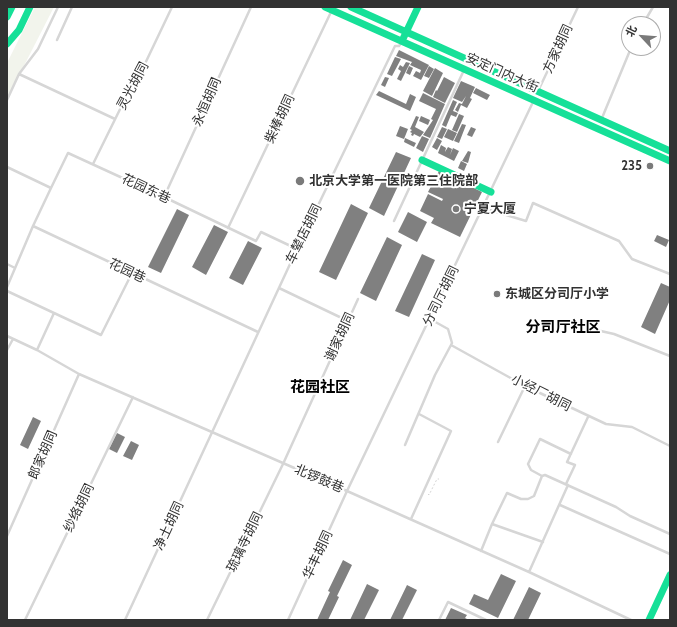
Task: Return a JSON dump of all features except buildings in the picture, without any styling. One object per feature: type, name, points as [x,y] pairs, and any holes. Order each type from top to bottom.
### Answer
[{"type":"main road","points":[[7,17],[12,7]]},
{"type":"main road","points":[[7,44],[19,30],[30,7]]},
{"type":"main road","name":"安定门内大街","points":[[350,7],[670,151]]},
{"type":"main road","points":[[402,42],[418,7]]},
{"type":"main road","name":"安定门内大街","points":[[328,9],[670,161]]},
{"type":"main road","points":[[422,160],[491,192]]},
{"type":"main road","points":[[649,620],[670,575]]},
{"type":"lane","points":[[7,100],[19,74],[38,49],[58,7]]},
{"type":"lane","points":[[57,40],[72,7]]},
{"type":"lane","name":"灵光胡同","points":[[93,164],[128,93],[132,91],[172,7]]},
{"type":"lane","name":"永恒胡同","points":[[164,197],[251,7]]},
{"type":"lane","name":"方家胡同","points":[[538,92],[578,7]]},
{"type":"lane","points":[[648,16],[653,7]]},
{"type":"lane","name":"柴棒胡同","points":[[228,228],[328,9]]},
{"type":"lane","name":"车辇店胡同","points":[[212,432],[297,249],[395,46],[400,46],[402,42]]},
{"type":"lane","points":[[601,120],[628,56]]},
{"type":"lane","points":[[394,221],[464,69]]},
{"type":"lane","points":[[19,74],[115,119]]},
{"type":"lane","name":"分司厅胡同","points":[[347,491],[534,100]]},
{"type":"lane","name":"花园东巷","points":[[51,188],[68,153],[256,241],[261,232],[297,249]]},
{"type":"lane","points":[[7,167],[51,188],[7,287]]},
{"type":"lane","points":[[483,208],[526,221],[532,203],[619,240],[632,259],[670,274]]},
{"type":"lane","name":"花园巷","points":[[33,226],[258,332]]},
{"type":"lane","points":[[7,264],[15,268]]},
{"type":"lane","points":[[7,291],[101,335],[132,273]]},
{"type":"lane","points":[[279,288],[348,321]]},
{"type":"lane","name":"谢家胡同","points":[[283,464],[358,299]]},
{"type":"lane","points":[[37,350],[54,313]]},
{"type":"lane","points":[[406,444],[436,375],[452,343],[448,329],[430,319]]},
{"type":"lane","points":[[577,322],[592,329],[614,334],[670,356]]},
{"type":"lane","name":"北锣鼓巷","points":[[7,336],[37,350],[79,374],[481,550],[631,620]]},
{"type":"lane","points":[[7,350],[12,338]]},
{"type":"lane","name":"小经厂胡同","points":[[451,345],[525,386],[588,416],[606,424],[632,427],[670,446]]},
{"type":"lane","name":"郎家胡同","points":[[7,536],[79,374]]},
{"type":"lane","points":[[498,442],[525,386]]},
{"type":"lane","name":"纱络胡同","points":[[25,620],[133,397]]},
{"type":"lane","points":[[411,519],[451,431],[419,414]]},
{"type":"lane","points":[[529,572],[560,505],[575,465],[567,462],[588,416]]},
{"type":"lane","name":"净土胡同","points":[[125,620],[212,432]]},
{"type":"lane","points":[[571,454],[540,439],[528,464],[531,470],[542,476],[548,476],[670,534]]},
{"type":"lane","name":"琉璃寺胡同","points":[[207,620],[283,464]]},
{"type":"lane","points":[[481,550],[507,493],[521,499],[528,499],[534,496],[542,476]]},
{"type":"lane","name":"华丰胡同","points":[[288,620],[347,491]]},
{"type":"lane","points":[[560,505],[670,554]]},
{"type":"lane","points":[[492,524],[543,542]]},
{"type":"lane","points":[[439,620],[448,602],[486,620]]},
{"type":"path","points":[[423,492],[429,495],[437,479],[439,479]]},
{"type":"shaded area","points":[[35,7],[54,7],[7,99],[7,63]]},
{"type":"traffic: fast","points":[[7,17],[12,7]]},
{"type":"traffic: fast","points":[[7,44],[19,30],[30,7]]},
{"type":"traffic: fast","points":[[325,7],[670,161]]},
{"type":"traffic: fast","points":[[351,7],[670,151]]},
{"type":"traffic: fast","points":[[402,41],[418,7]]},
{"type":"traffic: fast","points":[[422,160],[491,192]]},
{"type":"traffic: fast","points":[[649,620],[670,575]]},
{"type":"place","name":"235","points":[[650,166]]},
{"type":"place","name":"北京大学第一医院第三住院部","points":[[300,181]]},
{"type":"place","name":"宁夏大厦","points":[[456,209]]},
{"type":"place","name":"东城区分司厅小学","points":[[497,294]]},
{"type":"district","name":"分司厅社区","points":[[563,328]]},
{"type":"district","name":"花园社区","points":[[320,388]]}]
